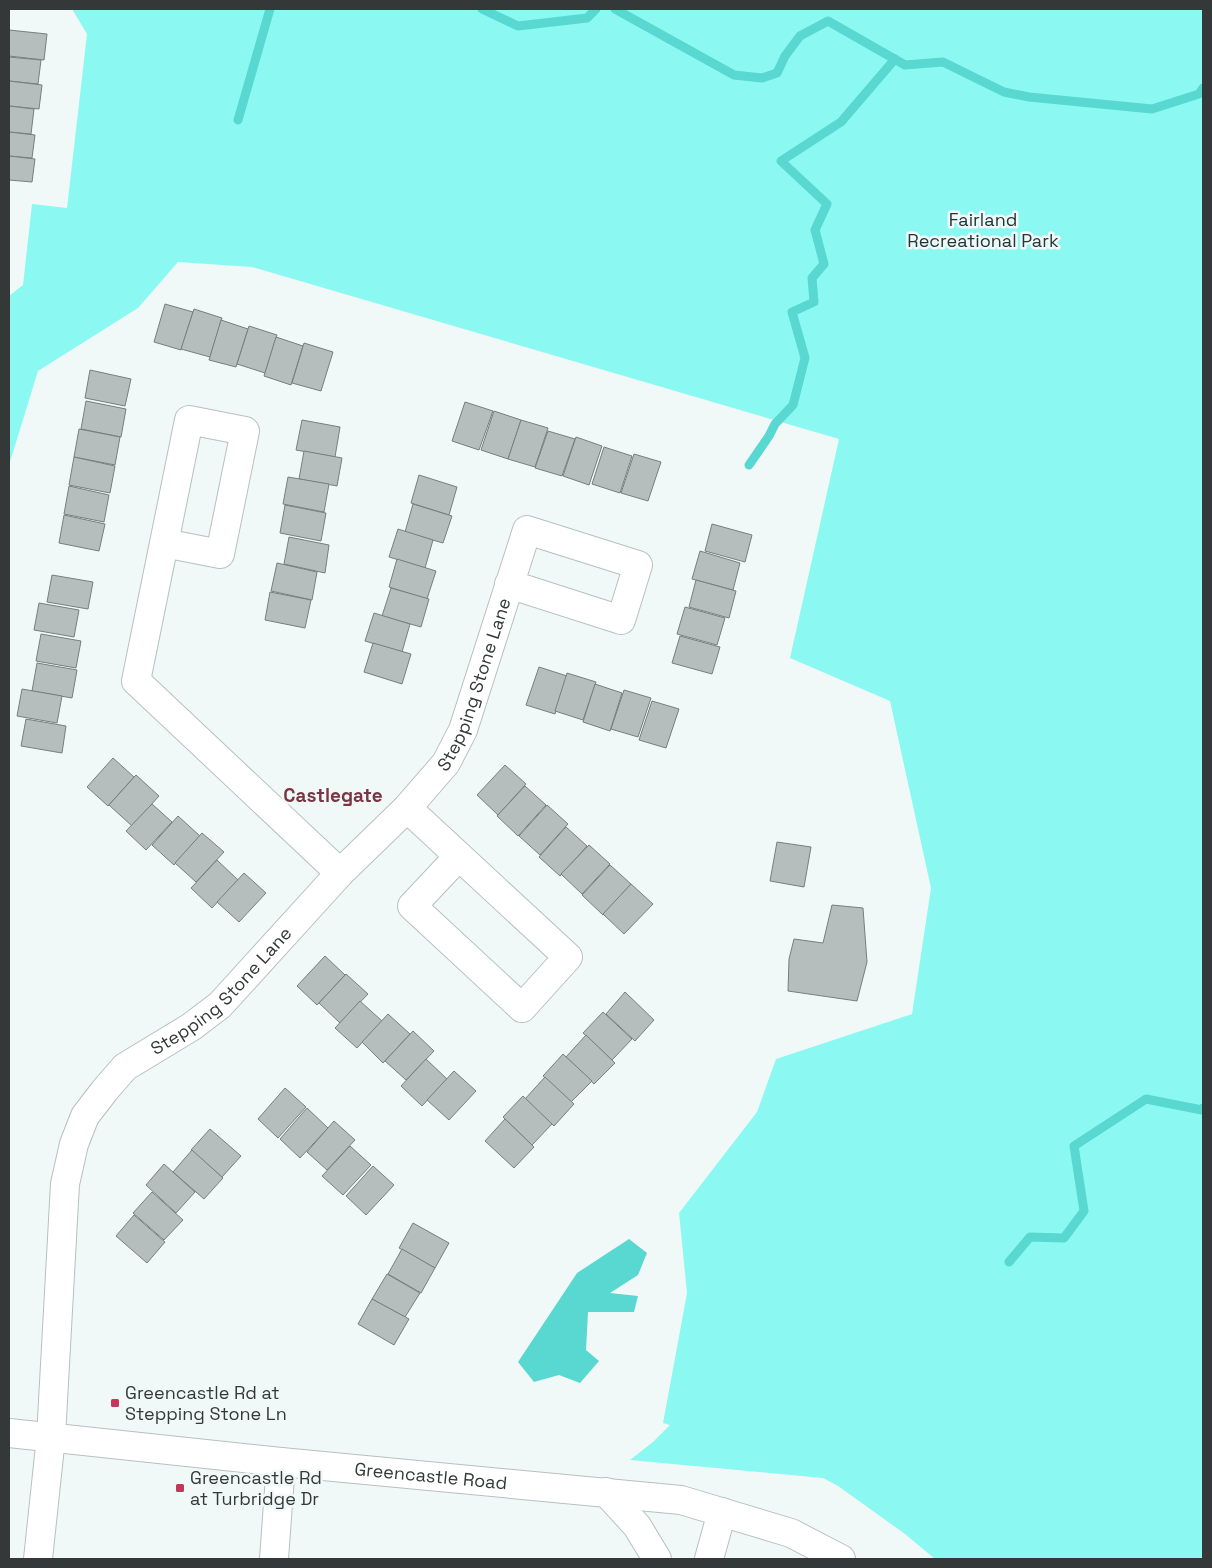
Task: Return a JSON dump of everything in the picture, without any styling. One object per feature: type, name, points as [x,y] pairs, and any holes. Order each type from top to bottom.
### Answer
[{"type":"street","points":[[164,543],[220,554],[245,431],[190,420],[164,543],[136,681],[340,873]]},
{"type":"street","name":"Stepping Stone Lane","points":[[38,1559],[51,1437],[65,1184],[74,1144],[85,1116],[125,1067],[191,1026],[220,1005],[340,873],[407,808],[446,763],[463,730],[509,584],[527,530],[638,566],[621,620],[509,584]]},
{"type":"street","points":[[407,808],[459,856],[568,958],[522,1008],[412,906],[459,856]]},
{"type":"street","name":"Greencastle Road","points":[[9,1434],[681,1500],[790,1533],[841,1559]]},
{"type":"street","points":[[274,1559],[281,1462]]},
{"type":"street","points":[[606,1492],[637,1526],[657,1559]]},
{"type":"street","points":[[709,1559],[722,1512]]},
{"type":"green space","name":"Fairland Recreational Park","points":[[72,9],[1203,9],[1203,1559],[935,1559],[905,1534],[838,1486],[823,1478],[630,1460],[653,1442],[670,1425],[663,1423],[687,1293],[679,1213],[757,1112],[776,1059],[912,1014],[931,888],[890,701],[790,658],[839,439],[252,267],[178,262],[138,308],[38,371],[9,465],[9,296],[23,285],[32,204],[67,208],[87,34]]},
{"type":"shaded area","points":[[629,1239],[647,1253],[638,1275],[610,1293],[638,1296],[634,1312],[588,1312],[586,1350],[599,1361],[580,1383],[559,1375],[534,1382],[518,1362],[577,1273]]},
{"type":"building","points":[[9,30],[47,34],[44,60],[9,56]]},
{"type":"building","points":[[9,57],[41,60],[38,84],[9,81]]},
{"type":"building","points":[[9,81],[42,85],[39,109],[9,106]]},
{"type":"building","points":[[9,106],[34,109],[31,134],[9,132]]},
{"type":"building","points":[[9,132],[35,135],[32,158],[9,156]]},
{"type":"building","points":[[9,156],[35,159],[32,182],[9,180]]},
{"type":"building","points":[[165,304],[193,312],[181,350],[154,342]]},
{"type":"building","points":[[194,309],[222,318],[210,357],[181,349]]},
{"type":"building","points":[[221,320],[248,329],[236,367],[209,360]]},
{"type":"building","points":[[249,326],[277,335],[265,373],[237,364]]},
{"type":"building","points":[[276,337],[303,346],[291,385],[264,376]]},
{"type":"building","points":[[304,343],[333,352],[321,391],[292,383]]},
{"type":"building","points":[[90,370],[131,379],[125,406],[85,398]]},
{"type":"building","points":[[86,401],[126,409],[121,437],[81,429]]},
{"type":"building","points":[[465,402],[493,411],[479,450],[452,441]]},
{"type":"building","points":[[494,411],[521,420],[508,459],[481,450]]},
{"type":"building","points":[[302,420],[340,427],[335,457],[296,450]]},
{"type":"building","points":[[521,420],[548,428],[535,467],[508,459]]},
{"type":"building","points":[[79,429],[120,437],[115,465],[74,457]]},
{"type":"building","points":[[548,431],[575,439],[562,476],[535,468]]},
{"type":"building","points":[[576,437],[602,446],[589,485],[563,476]]},
{"type":"building","points":[[604,447],[632,456],[620,493],[592,484]]},
{"type":"building","points":[[304,451],[342,458],[337,486],[299,479]]},
{"type":"building","points":[[634,454],[661,462],[648,501],[621,493]]},
{"type":"building","points":[[74,457],[115,466],[110,493],[69,485]]},
{"type":"building","points":[[419,475],[457,487],[449,515],[411,503]]},
{"type":"building","points":[[288,477],[329,484],[324,512],[283,504]]},
{"type":"building","points":[[69,486],[109,495],[104,522],[64,514]]},
{"type":"building","points":[[413,504],[452,516],[443,543],[405,532]]},
{"type":"building","points":[[285,505],[326,513],[321,541],[280,533]]},
{"type":"building","points":[[64,515],[105,524],[99,551],[59,543]]},
{"type":"building","points":[[712,524],[752,535],[745,562],[705,551]]},
{"type":"building","points":[[398,529],[433,540],[425,568],[389,557]]},
{"type":"building","points":[[289,537],[329,545],[325,573],[284,564]]},
{"type":"building","points":[[700,551],[740,563],[733,590],[692,579]]},
{"type":"building","points":[[397,559],[436,571],[427,599],[389,587]]},
{"type":"building","points":[[277,563],[317,572],[312,600],[271,591]]},
{"type":"building","points":[[52,575],[93,582],[88,609],[47,602]]},
{"type":"building","points":[[696,580],[736,591],[729,618],[689,607]]},
{"type":"building","points":[[391,588],[429,599],[421,627],[382,616]]},
{"type":"building","points":[[270,592],[311,600],[305,628],[265,620]]},
{"type":"building","points":[[39,603],[79,610],[74,637],[34,630]]},
{"type":"building","points":[[685,607],[725,618],[717,645],[677,634]]},
{"type":"building","points":[[374,613],[410,624],[402,652],[365,641]]},
{"type":"building","points":[[41,634],[81,641],[76,668],[36,661]]},
{"type":"building","points":[[680,636],[720,647],[712,674],[672,663]]},
{"type":"building","points":[[373,643],[411,654],[402,684],[364,672]]},
{"type":"building","points":[[37,663],[77,670],[72,698],[32,691]]},
{"type":"building","points":[[539,667],[567,676],[555,714],[526,705]]},
{"type":"building","points":[[567,673],[596,682],[583,720],[555,711]]},
{"type":"building","points":[[595,684],[622,693],[610,731],[583,722]]},
{"type":"building","points":[[22,689],[62,696],[57,723],[17,716]]},
{"type":"building","points":[[624,690],[651,698],[638,737],[611,729]]},
{"type":"building","points":[[652,701],[679,709],[666,748],[639,740]]},
{"type":"building","points":[[26,719],[66,726],[62,753],[21,746]]},
{"type":"building","points":[[113,758],[134,777],[108,806],[87,787]]},
{"type":"building","points":[[505,765],[526,784],[498,815],[477,795]]},
{"type":"building","points":[[136,775],[159,796],[132,826],[109,805]]},
{"type":"building","points":[[525,786],[546,805],[518,836],[497,816]]},
{"type":"building","points":[[152,804],[172,822],[146,850],[126,831]]},
{"type":"building","points":[[547,805],[568,824],[540,855],[519,836]]},
{"type":"building","points":[[178,816],[200,836],[174,865],[152,845]]},
{"type":"building","points":[[566,827],[587,846],[560,876],[539,857]]},
{"type":"building","points":[[202,833],[224,852],[196,882],[175,863]]},
{"type":"building","points":[[777,842],[811,847],[804,887],[770,881]]},
{"type":"building","points":[[589,845],[610,864],[582,894],[561,874]]},
{"type":"building","points":[[217,860],[238,880],[212,908],[191,888]]},
{"type":"building","points":[[610,865],[631,884],[603,915],[582,895]]},
{"type":"building","points":[[244,873],[266,893],[239,922],[217,902]]},
{"type":"building","points":[[631,884],[653,904],[624,934],[603,914]]},
{"type":"building","points":[[832,905],[863,908],[867,962],[857,1001],[788,991],[789,959],[794,939],[823,943]]},
{"type":"building","points":[[325,956],[345,975],[317,1005],[297,986]]},
{"type":"building","points":[[346,974],[368,994],[340,1023],[319,1003]]},
{"type":"building","points":[[625,992],[654,1020],[635,1041],[606,1014]]},
{"type":"building","points":[[360,1001],[382,1021],[357,1048],[335,1028]]},
{"type":"building","points":[[603,1012],[632,1039],[612,1060],[583,1033]]},
{"type":"building","points":[[388,1014],[410,1034],[383,1063],[362,1042]]},
{"type":"building","points":[[413,1031],[434,1051],[406,1080],[385,1061]]},
{"type":"building","points":[[586,1035],[615,1063],[594,1084],[566,1057]]},
{"type":"building","points":[[563,1054],[592,1081],[571,1102],[543,1076]]},
{"type":"building","points":[[426,1059],[447,1079],[422,1106],[401,1086]]},
{"type":"building","points":[[454,1071],[476,1091],[449,1120],[427,1100]]},
{"type":"building","points":[[545,1077],[574,1104],[554,1126],[525,1099]]},
{"type":"building","points":[[285,1088],[306,1107],[278,1138],[258,1119]]},
{"type":"building","points":[[523,1096],[552,1124],[532,1145],[503,1117]]},
{"type":"building","points":[[307,1108],[328,1128],[300,1158],[280,1139]]},
{"type":"building","points":[[505,1119],[534,1147],[514,1168],[485,1141]]},
{"type":"building","points":[[334,1121],[355,1140],[327,1170],[307,1152]]},
{"type":"building","points":[[210,1129],[241,1156],[222,1177],[191,1150]]},
{"type":"building","points":[[350,1146],[371,1165],[343,1195],[322,1176]]},
{"type":"building","points":[[192,1150],[223,1178],[204,1199],[173,1172]]},
{"type":"building","points":[[164,1164],[195,1192],[176,1213],[146,1185]]},
{"type":"building","points":[[373,1166],[394,1185],[366,1215],[346,1196]]},
{"type":"building","points":[[152,1192],[183,1220],[164,1240],[133,1213]]},
{"type":"building","points":[[134,1215],[165,1242],[147,1263],[116,1236]]},
{"type":"building","points":[[413,1223],[449,1243],[435,1268],[399,1248]]},
{"type":"building","points":[[402,1249],[435,1268],[421,1293],[388,1274]]},
{"type":"building","points":[[387,1274],[420,1293],[405,1317],[372,1299]]},
{"type":"building","points":[[372,1299],[409,1319],[394,1345],[358,1324]]},
{"type":"waterway","points":[[238,120],[270,9]]},
{"type":"waterway","points":[[482,9],[518,26],[587,18],[596,9]]},
{"type":"waterway","points":[[615,9],[734,75],[762,78],[777,73],[785,56],[800,36],[828,21],[905,65],[943,62],[1004,92],[1029,97],[1152,109],[1199,94],[1203,88]]},
{"type":"waterway","points":[[749,465],[775,424],[793,405],[805,358],[792,312],[814,302],[812,278],[824,264],[815,230],[827,204],[781,161],[841,122],[895,59]]},
{"type":"waterway","points":[[1009,1262],[1030,1237],[1064,1238],[1084,1211],[1074,1146],[1146,1099],[1202,1110],[1203,1108]]},
{"type":"place","name":"Greencastle Rd at Stepping Stone Ln","points":[[115,1403]]},
{"type":"place","name":"Greencastle Rd at Turbridge Dr","points":[[180,1488]]},
{"type":"district","name":"Castlegate","points":[[333,795]]}]
